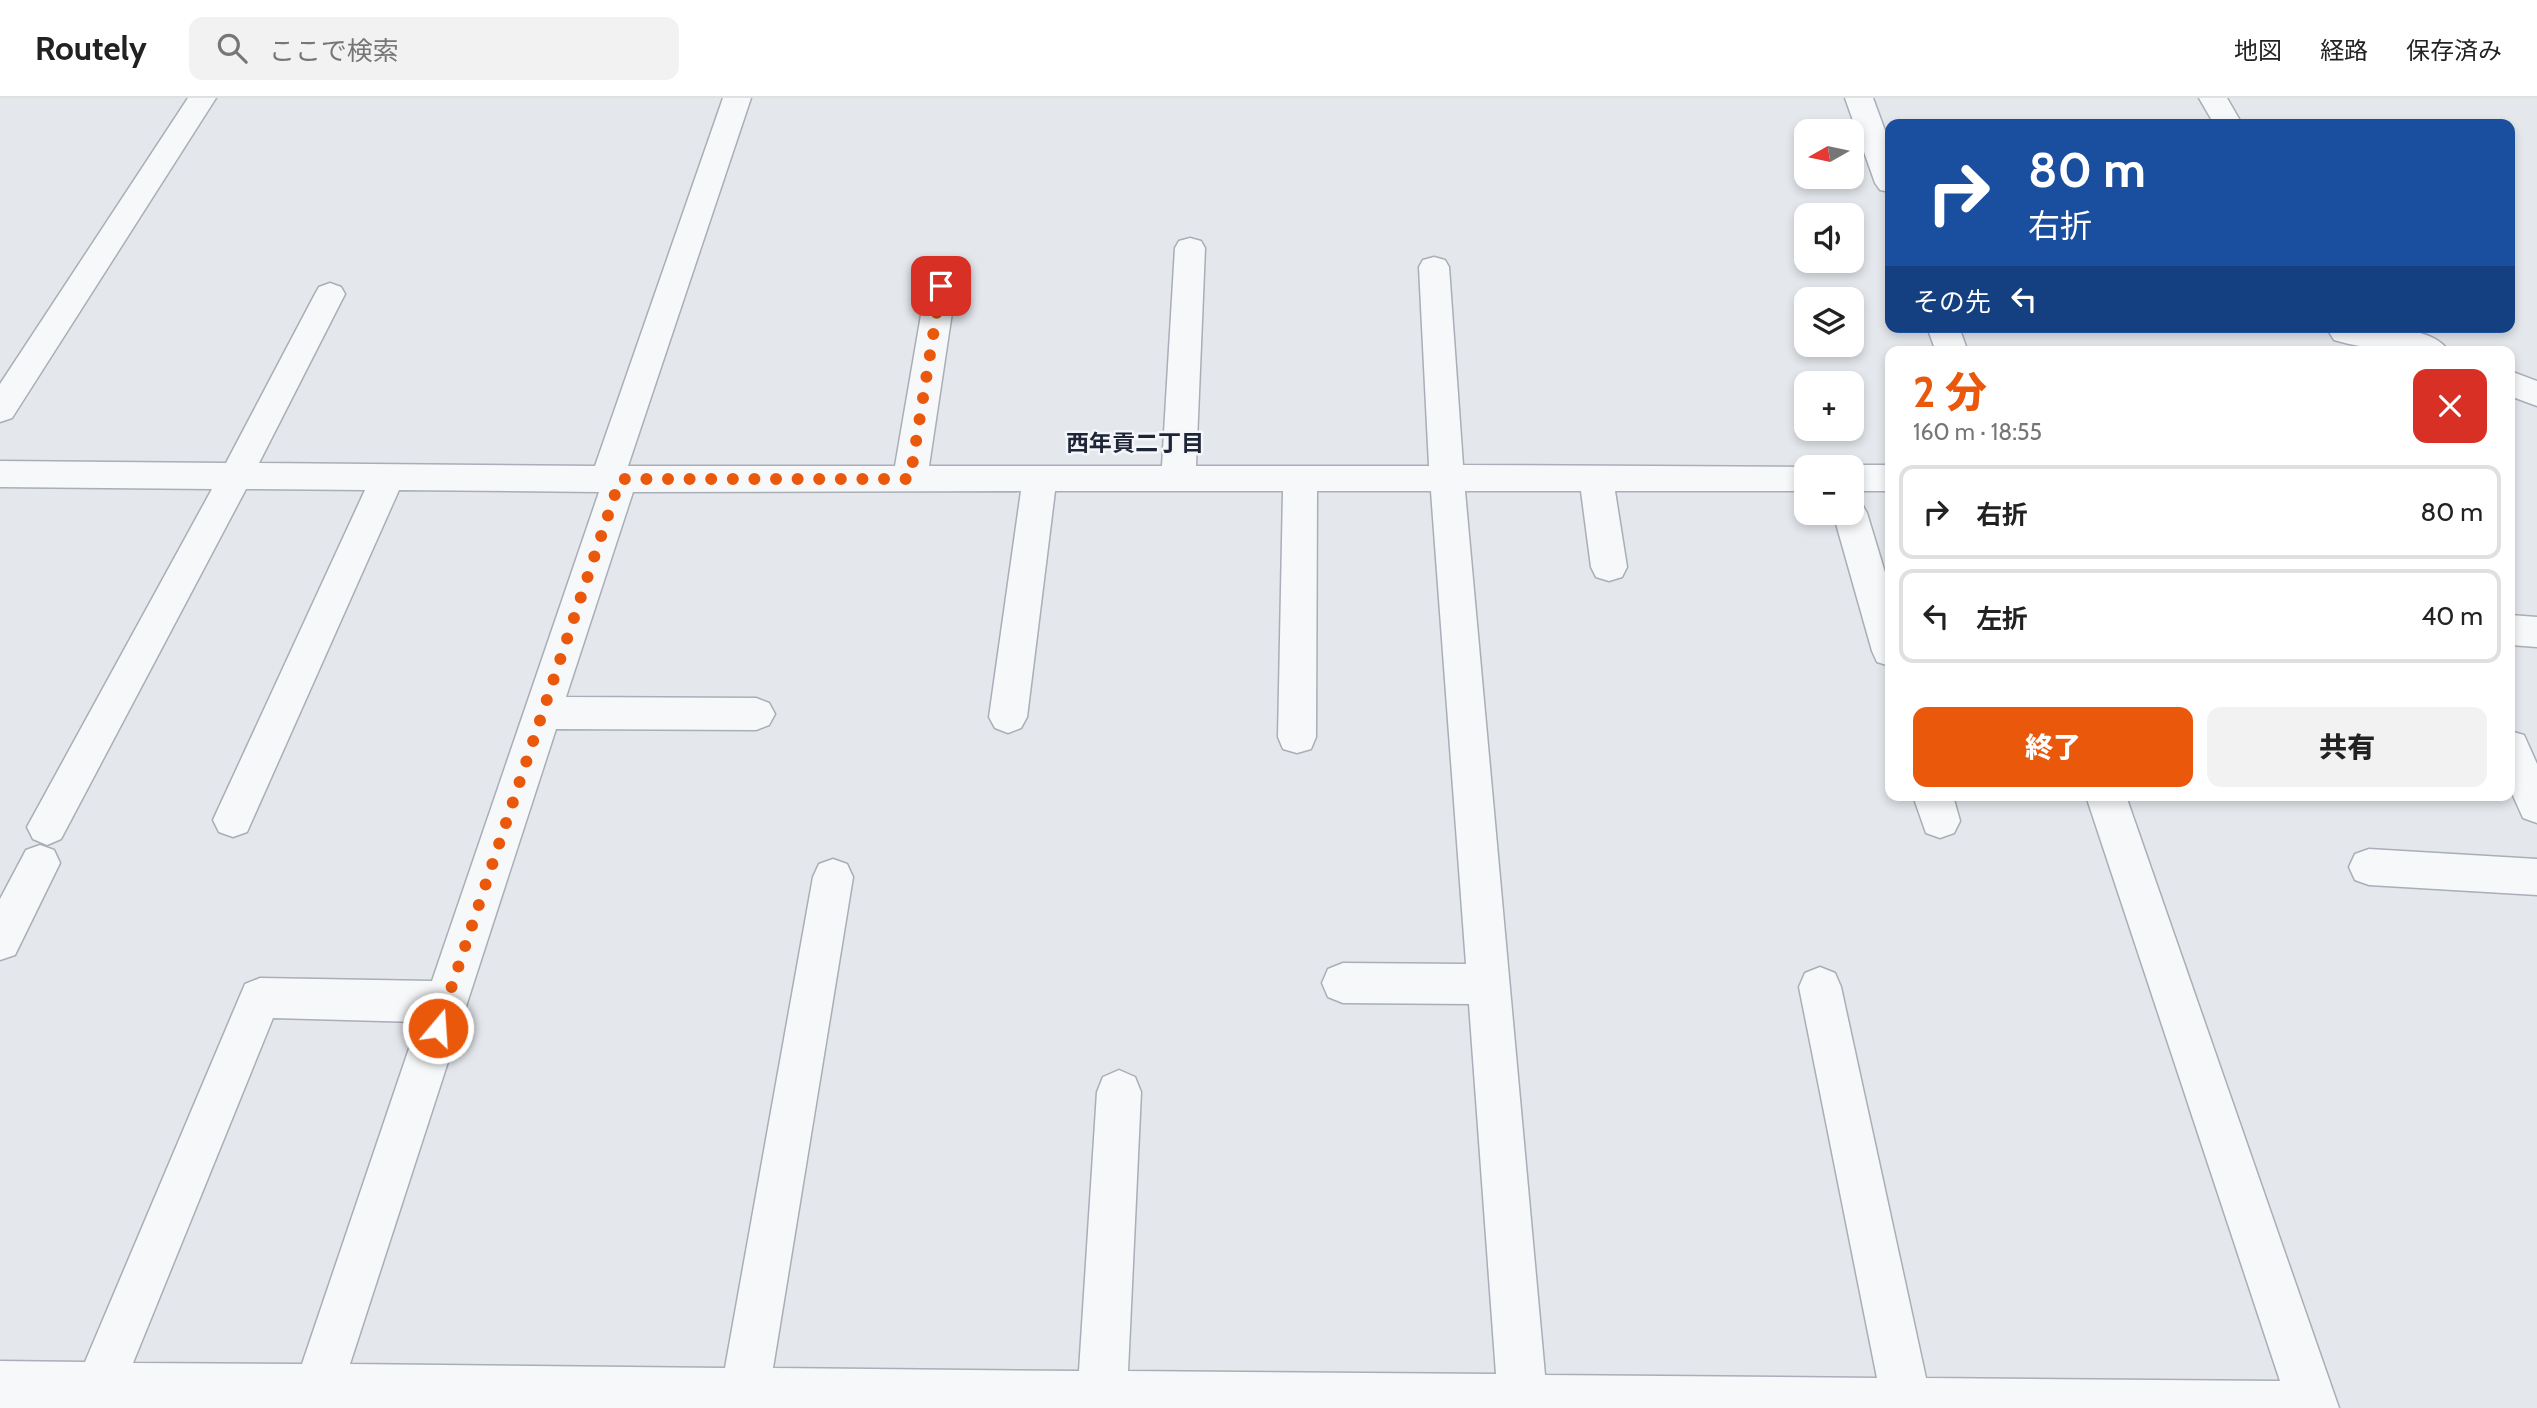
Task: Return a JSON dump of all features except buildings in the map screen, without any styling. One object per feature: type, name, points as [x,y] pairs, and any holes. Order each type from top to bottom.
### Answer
[{"type":"street","points":[[0,410],[202,98]]},
{"type":"street","points":[[318,1388],[542,713],[737,98]]},
{"type":"street","points":[[1859,98],[1885,169]]},
{"type":"street","points":[[2213,98],[2225,119]]},
{"type":"street","points":[[1178,478],[1190,248]]},
{"type":"street","points":[[1434,267],[1447,478],[1522,1398]]},
{"type":"street","points":[[910,479],[941,286]]},
{"type":"street","points":[[0,941],[43,845],[330,294]]},
{"type":"street","points":[[2346,337],[2398,340],[2416,346]]},
{"type":"street","points":[[2515,385],[2537,394]]},
{"type":"street","points":[[0,474],[614,479],[1794,478]]},
{"type":"street","points":[[233,820],[388,477]]},
{"type":"street","points":[[1008,717],[1040,478]]},
{"type":"street","points":[[1297,737],[1300,478]]},
{"type":"street","points":[[1596,478],[1609,567]]},
{"type":"street","points":[[1864,478],[1885,478]]},
{"type":"street","points":[[1853,525],[1885,634]]},
{"type":"street","points":[[2515,631],[2537,632]]},
{"type":"street","points":[[542,713],[756,714]]},
{"type":"street","points":[[2515,758],[2537,806]]},
{"type":"street","points":[[0,1386],[2314,1407],[2108,801]]},
{"type":"street","points":[[2370,867],[2537,877]]},
{"type":"street","points":[[745,1392],[833,877]]},
{"type":"street","points":[[1343,983],[1489,984]]},
{"type":"street","points":[[1820,988],[1907,1402]]},
{"type":"street","points":[[99,1387],[260,999],[446,1002]]},
{"type":"street","points":[[1102,1395],[1119,1093]]},
{"type":"district","name":"西年貢二丁目","points":[[1135,443]]},
{"type":"route","points":[[438,1028],[620,479],[910,479],[941,286]]}]
